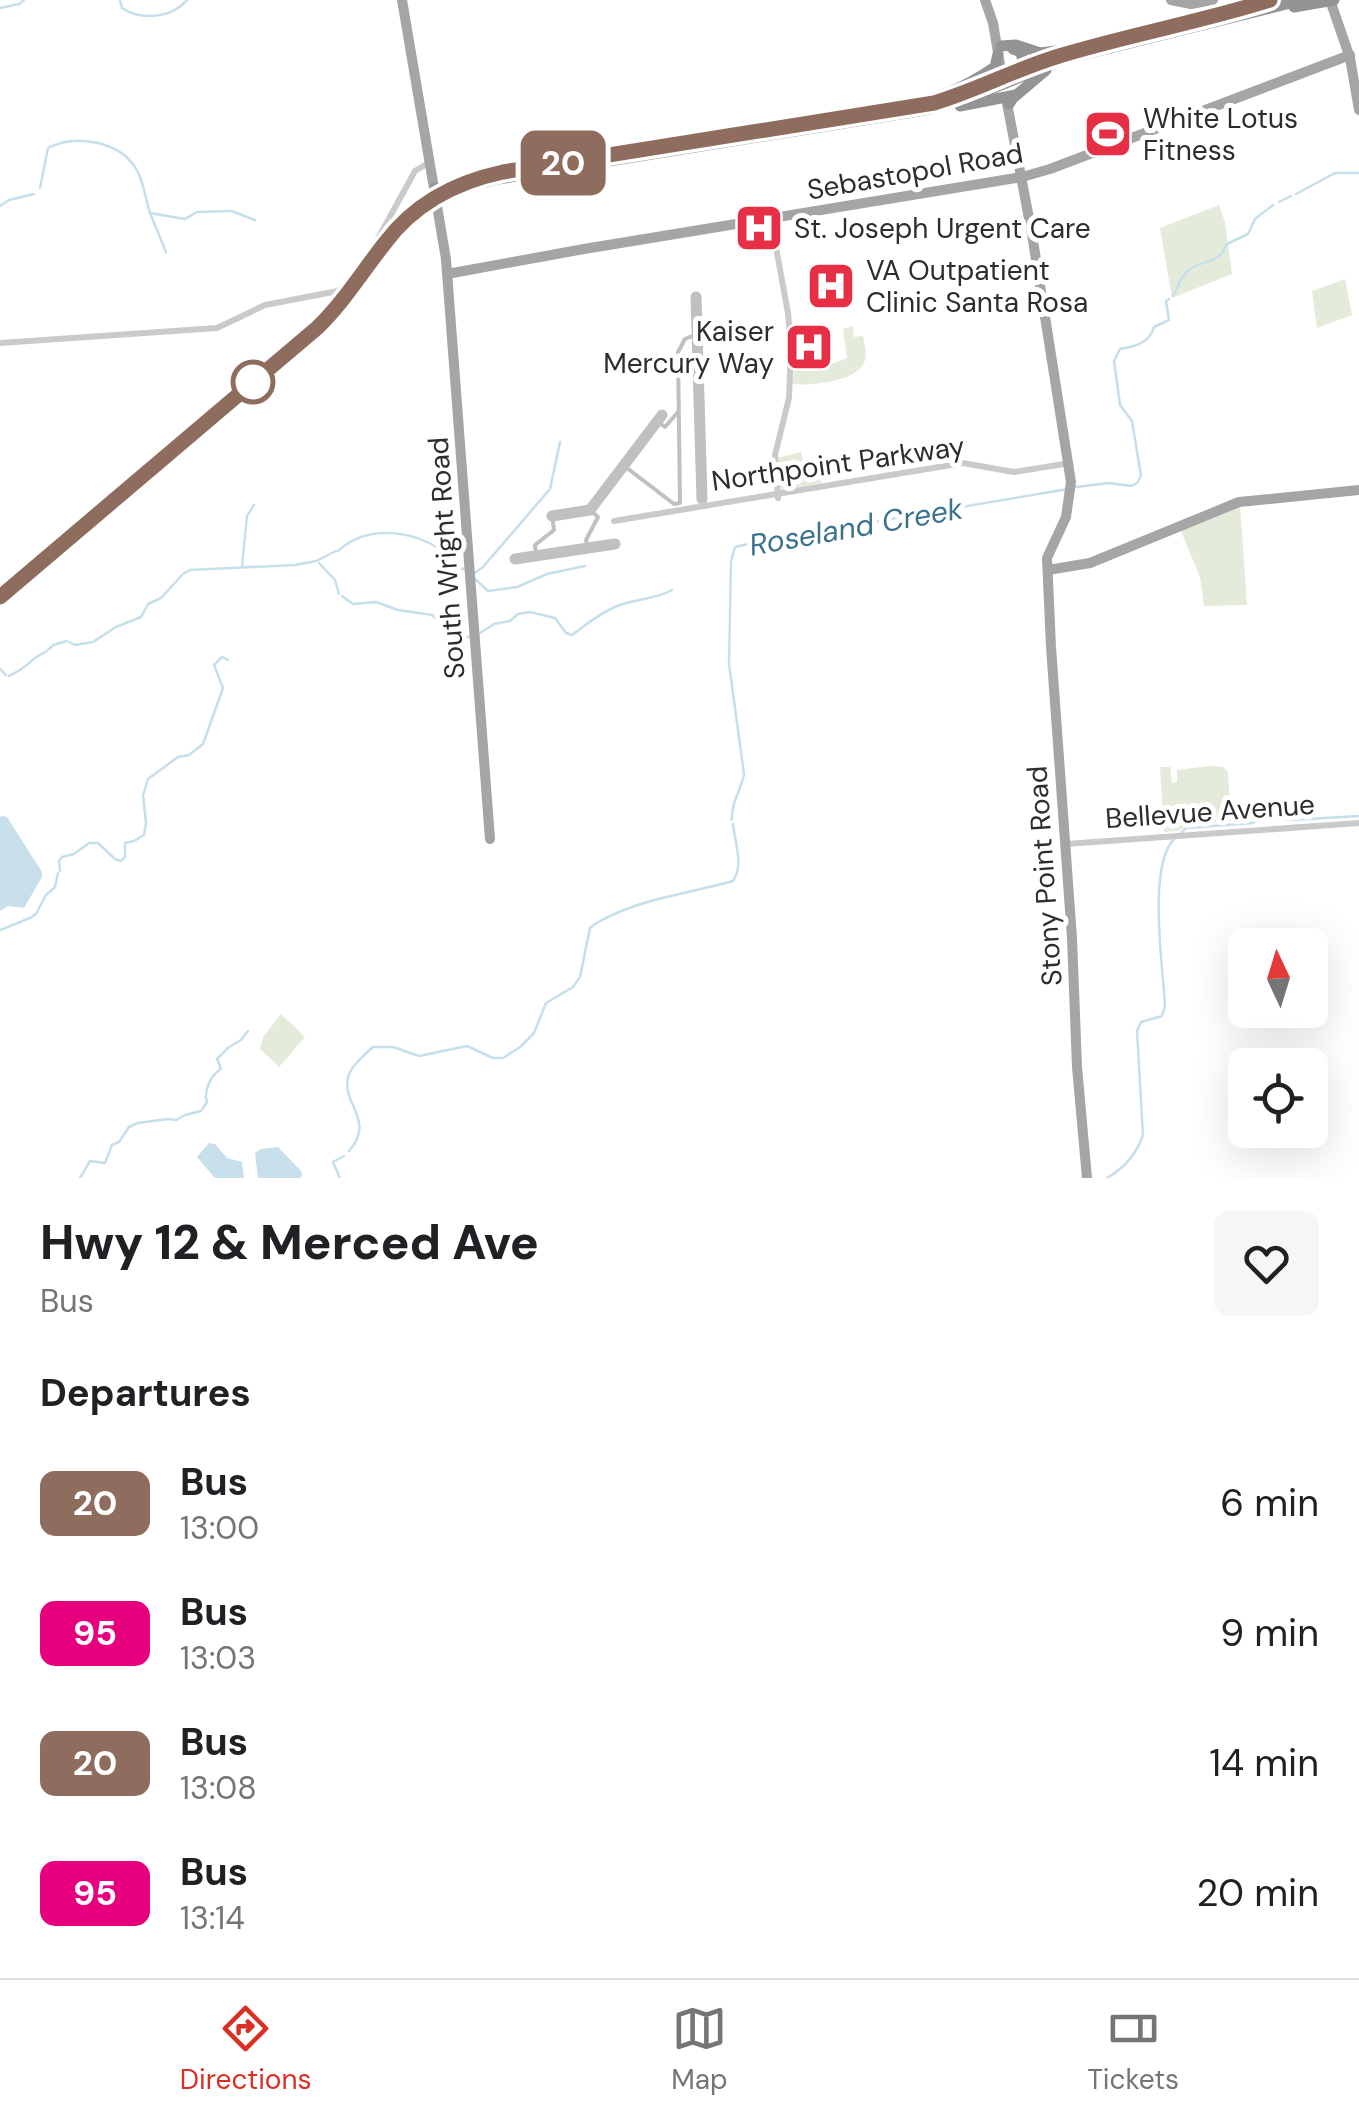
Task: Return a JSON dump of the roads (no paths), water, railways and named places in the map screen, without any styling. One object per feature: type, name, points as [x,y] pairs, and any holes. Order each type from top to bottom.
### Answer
[{"type":"highway","points":[[1240,13],[1270,0]]},
{"type":"highway","points":[[1240,13],[1281,0]]},
{"type":"highway","points":[[437,200],[441,192],[503,172],[934,103],[1037,63],[1302,0]]},
{"type":"highway","points":[[1240,13],[1331,0]]},
{"type":"highway","points":[[859,116],[952,93],[995,67],[1018,45],[1034,53],[1100,48]]},
{"type":"highway","points":[[437,200],[502,178],[1007,94],[1012,98],[1050,68],[1100,48]]},
{"type":"highway","points":[[922,111],[972,97],[1100,48]]},
{"type":"highway","points":[[990,83],[1024,61],[1017,49],[1010,49],[1002,61]]},
{"type":"main road","name":"South Wright Road","points":[[404,0],[447,274],[490,839]]},
{"type":"main road","name":"Stony Point Road","points":[[986,0],[1002,61],[1074,490],[1071,510],[1048,570],[1086,1178]]},
{"type":"main road","points":[[1171,0],[1196,4],[1213,0]]},
{"type":"main road","points":[[1331,0],[1354,53],[1359,110]]},
{"type":"main road","name":"Sebastopol Road","points":[[447,274],[1021,178],[1354,53]]},
{"type":"main road","points":[[0,597],[349,301],[388,247],[437,200]]},
{"type":"main road","points":[[317,328],[345,300],[394,231],[413,213],[437,200]]},
{"type":"main road","points":[[1048,570],[1090,563],[1238,502],[1359,490]]},
{"type":"street","points":[[0,343],[217,328],[264,304],[338,291],[349,283],[371,251],[415,171],[430,162]]},
{"type":"street","points":[[771,220],[791,348],[788,398],[775,457],[777,494]]},
{"type":"street","name":"Northpoint Parkway","points":[[614,521],[963,462],[1009,472],[1070,464]]},
{"type":"street","name":"Bellevue Avenue","points":[[1065,844],[1359,823]]},
{"type":"water","points":[[0,817],[7,817],[42,877],[24,908],[8,906],[0,911]]},
{"type":"water","points":[[209,1143],[215,1144],[227,1158],[242,1162],[244,1178],[215,1178],[197,1157]]},
{"type":"water","points":[[278,1147],[301,1171],[300,1178],[258,1178],[255,1153]]},
{"type":"waterway","points":[[0,8],[24,0]]},
{"type":"waterway","points":[[120,0],[122,8],[147,16],[173,11],[187,0]]},
{"type":"waterway","points":[[40,188],[48,148],[71,141],[95,142],[118,151],[135,167],[150,213],[185,219],[197,212],[232,211]]},
{"type":"waterway","name":"Roseland Creek","points":[[1296,194],[1335,173],[1359,173]]},
{"type":"waterway","points":[[0,206],[34,194]]},
{"type":"waterway","name":"Roseland Creek","points":[[1279,202],[1291,196]]},
{"type":"waterway","name":"Roseland Creek","points":[[1173,295],[1191,268],[1214,259],[1227,244],[1248,234],[1255,219],[1273,205]]},
{"type":"waterway","points":[[234,212],[255,220]]},
{"type":"waterway","points":[[150,213],[166,252]]},
{"type":"waterway","name":"Roseland Creek","points":[[1076,487],[1109,483],[1131,486],[1141,476],[1132,421],[1120,405],[1114,361],[1120,349],[1141,343],[1154,327],[1169,320],[1169,299]]},
{"type":"waterway","points":[[473,574],[550,489],[560,442]]},
{"type":"waterway","name":"Roseland Creek","points":[[732,820],[744,774],[729,664],[731,561],[735,547],[1068,489]]},
{"type":"waterway","points":[[242,566],[247,516],[254,505]]},
{"type":"waterway","points":[[338,551],[364,536],[394,533],[424,541],[450,557]]},
{"type":"waterway","points":[[69,642],[93,642],[141,617],[148,604],[161,598],[190,570],[295,565],[316,561],[336,551]]},
{"type":"waterway","points":[[451,558],[462,569],[467,568]]},
{"type":"waterway","points":[[319,563],[335,580],[339,594]]},
{"type":"waterway","points":[[475,579],[488,591],[517,587],[547,574],[585,566]]},
{"type":"waterway","points":[[480,633],[530,612],[555,618],[572,635],[615,607],[672,590]]},
{"type":"waterway","points":[[342,596],[353,604],[376,602],[432,615],[465,637],[472,637]]},
{"type":"waterway","points":[[9,676],[53,645],[67,641]]},
{"type":"waterway","points":[[60,871],[62,857],[89,843],[98,843],[121,861],[125,857],[125,843],[144,835],[143,795],[148,779],[203,744],[223,688],[214,665],[222,657],[228,660]]},
{"type":"waterway","points":[[0,669],[6,675]]},
{"type":"waterway","points":[[1181,833],[1186,828],[1253,823],[1265,815],[1290,820],[1359,816]]},
{"type":"waterway","name":"Roseland Creek","points":[[349,1151],[359,1129],[347,1082],[352,1069],[373,1047],[393,1047],[419,1056],[467,1046],[493,1058],[503,1058],[534,1033],[546,1003],[573,987],[580,977],[590,928],[595,924],[645,903],[733,881],[738,861],[733,824]]},
{"type":"waterway","points":[[1107,1178],[1129,1160],[1143,1135],[1137,1031],[1141,1022],[1162,1016],[1165,1006],[1159,892],[1166,851],[1175,838]]},
{"type":"waterway","points":[[0,930],[36,914],[55,887],[58,873]]},
{"type":"waterway","points":[[231,1046],[248,1031]]},
{"type":"waterway","points":[[80,1178],[90,1161],[105,1163],[112,1145],[119,1142],[129,1127],[176,1120],[201,1111],[207,1102],[209,1083],[221,1069],[217,1059],[229,1047]]},
{"type":"waterway","name":"Roseland Creek","points":[[340,1178],[333,1162],[344,1156]]},
{"type":"place","name":"White Lotus Fitness","points":[[1108,134]]},
{"type":"place","name":"St. Joseph Urgent Care","points":[[759,228]]},
{"type":"place","name":"VA Outpatient Clinic Santa Rosa","points":[[831,286]]},
{"type":"place","name":"Kaiser Mercury Way","points":[[809,347]]}]
